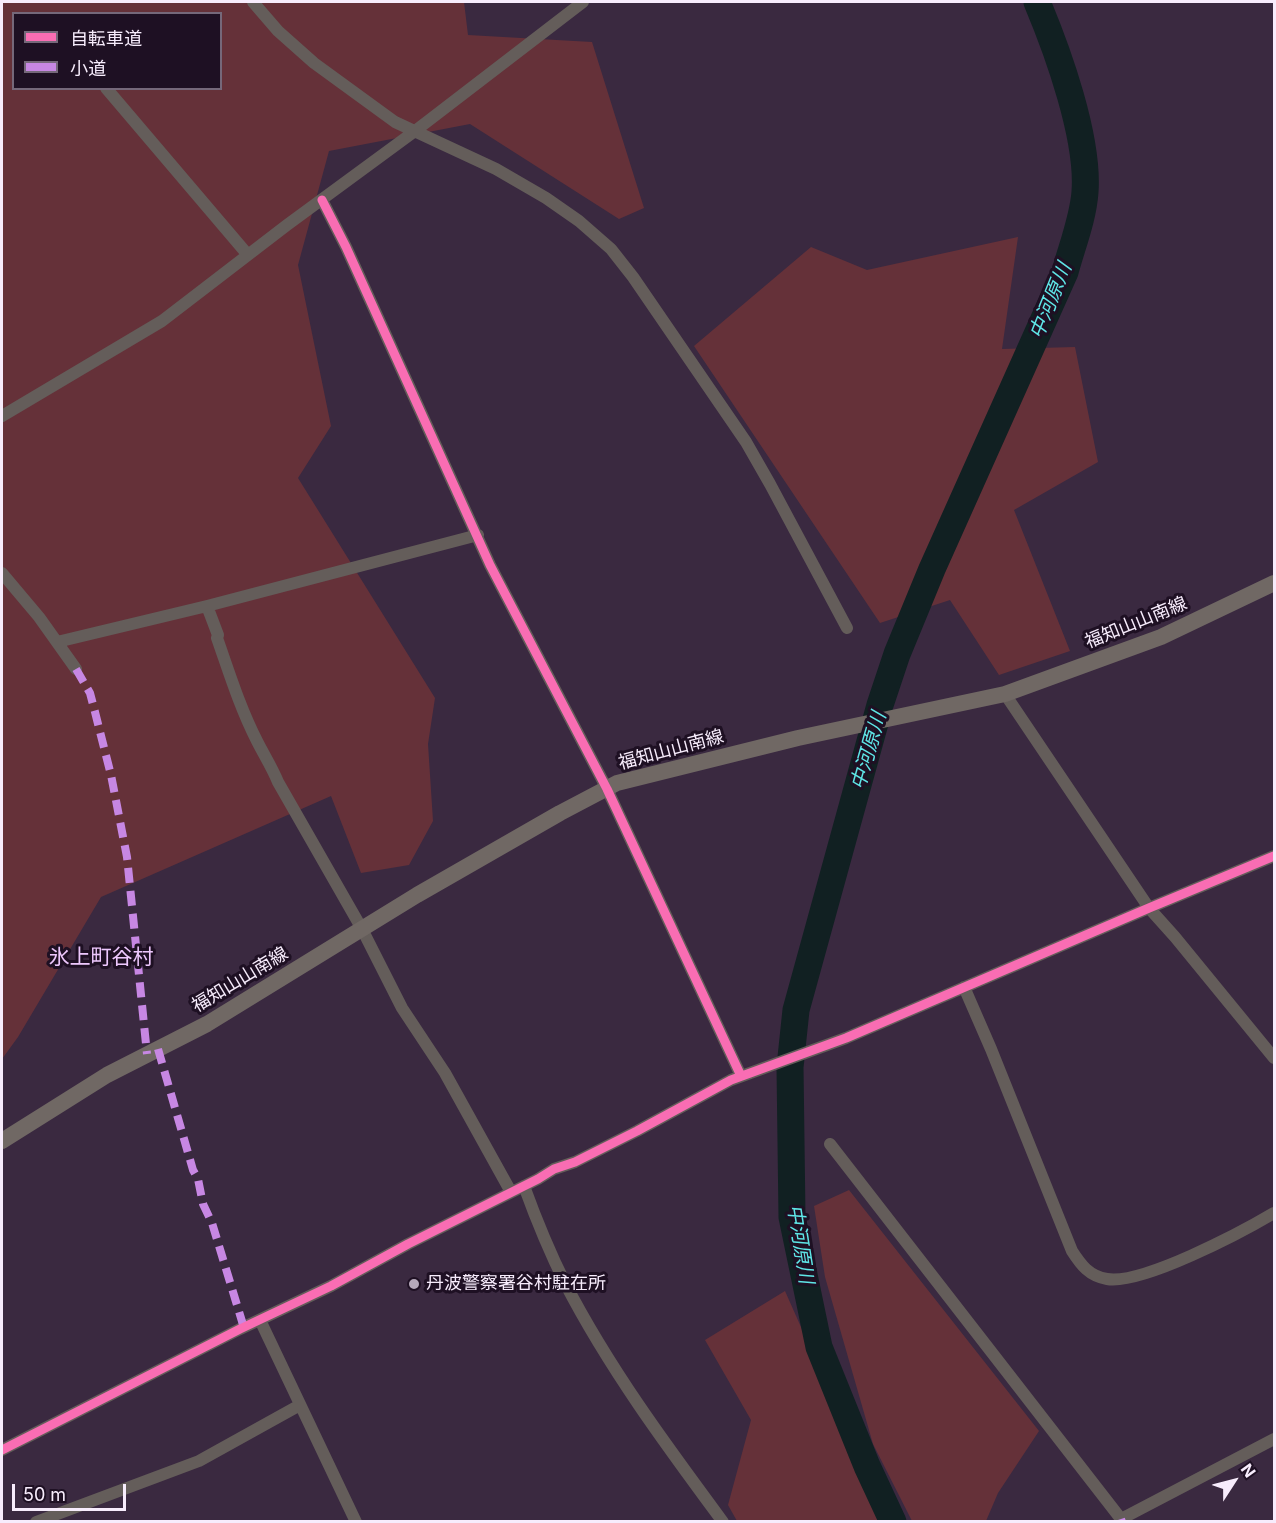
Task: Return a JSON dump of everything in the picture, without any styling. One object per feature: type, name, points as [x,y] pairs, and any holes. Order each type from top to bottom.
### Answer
[{"type":"main road","name":"福知山山南線","points":[[2,1141],[107,1075],[207,1024],[362,929],[560,813],[617,783],[824,732],[1005,694],[1161,637],[1275,583]]},
{"type":"street","points":[[253,2],[278,31],[314,63],[395,122],[496,169],[546,198],[579,221],[610,249],[633,277],[746,442],[847,628]]},
{"type":"street","points":[[2,416],[162,321],[582,2]]},
{"type":"street","points":[[108,90],[248,255]]},
{"type":"street","points":[[322,200],[346,247],[490,565],[607,789],[741,1076]]},
{"type":"street","points":[[57,642],[207,606],[478,535]]},
{"type":"street","points":[[2,573],[76,669]]},
{"type":"street","points":[[207,606],[218,634],[216,638],[257,741],[278,782],[362,929],[402,1008],[445,1073],[511,1192]]},
{"type":"street","points":[[1005,694],[1149,908],[1273,1054]]},
{"type":"street","points":[[2,1450],[331,1286],[554,1169],[575,1162],[741,1076],[826,1045],[1275,856]]},
{"type":"street","points":[[964,987],[991,1048],[1072,1251],[1086,1270],[1106,1279],[1122,1279],[1149,1272],[1191,1256],[1275,1212]]},
{"type":"street","points":[[830,1144],[1121,1519],[1275,1439]]},
{"type":"street","points":[[524,1186],[545,1242],[565,1284],[626,1387],[723,1521]]},
{"type":"street","points":[[260,1320],[356,1521]]},
{"type":"street","points":[[36,1521],[199,1461],[300,1405]]},
{"type":"shaded area","points":[[2,2],[464,2],[468,35],[592,42],[644,208],[619,219],[470,124],[329,151],[298,265],[331,426],[298,478],[435,698],[428,744],[433,821],[409,865],[361,873],[331,796],[101,897],[18,1037],[2,1059]]},
{"type":"shaded area","points":[[1018,237],[1002,349],[1075,347],[1098,462],[1014,510],[1070,651],[999,675],[950,600],[880,623],[694,346],[811,247],[867,270]]},
{"type":"shaded area","points":[[849,1190],[1039,1431],[998,1493],[986,1521],[912,1521],[873,1444],[825,1277],[814,1206]]},
{"type":"shaded area","points":[[785,1291],[887,1521],[737,1521],[728,1505],[751,1420],[705,1340]]},
{"type":"waterway","name":"中河原川","points":[[893,1522],[867,1466],[819,1347],[792,1217],[790,1067],[796,1010],[880,705],[897,654],[932,569],[1065,272],[1082,212],[1085,170],[1077,121],[1054,45],[1037,2]]},
{"type":"marked path","points":[[76,669],[90,693],[111,775],[127,857],[147,1054]]},
{"type":"marked path","points":[[158,1049],[193,1170],[198,1179],[203,1204],[212,1223],[244,1328]]},
{"type":"cycle path","points":[[322,200],[346,247],[490,565],[607,789],[741,1076]]},
{"type":"cycle path","points":[[2,1450],[240,1329],[331,1286],[554,1169],[575,1162],[637,1131],[731,1080],[846,1038],[1274,856]]},
{"type":"place","name":"丹波警察署谷村駐在所","points":[[414,1284]]},
{"type":"district","name":"氷上町谷村","points":[[101,958]]}]
